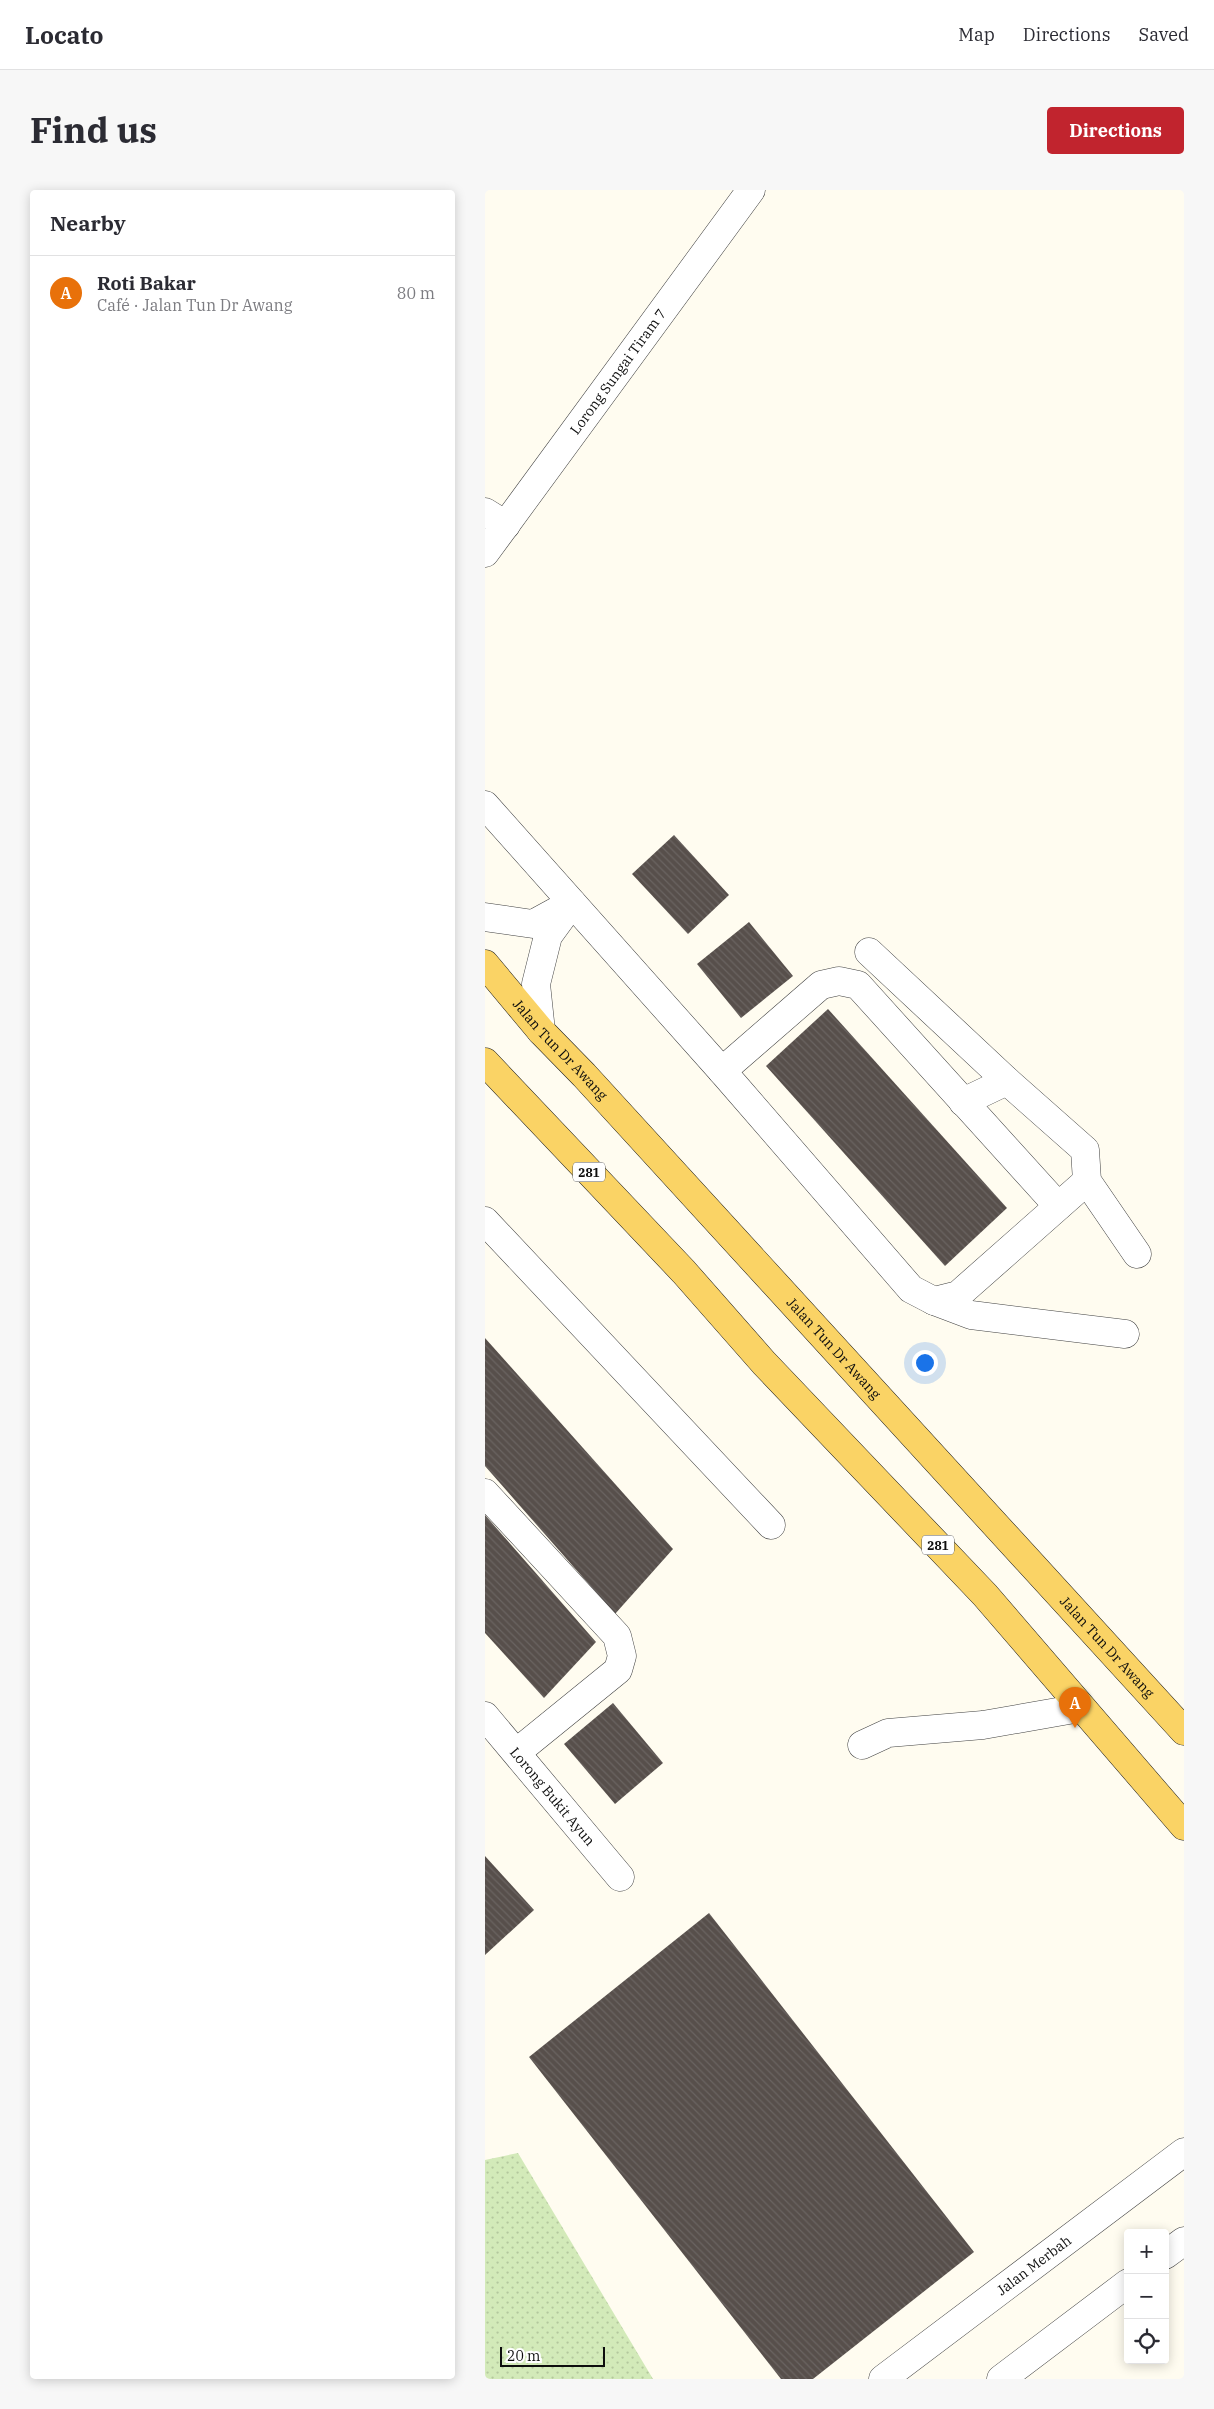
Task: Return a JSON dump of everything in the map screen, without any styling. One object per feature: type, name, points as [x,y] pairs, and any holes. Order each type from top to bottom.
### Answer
[{"type":"main road","name":"Jalan Tun Dr Awang","points":[[485,964],[541,1031],[591,1082],[1182,1725]]},
{"type":"main road","name":"281","points":[[488,1067],[685,1272],[764,1363],[985,1595],[1080,1708],[1184,1826]]},
{"type":"street","name":"Lorong Sungai Tiram 7","points":[[485,553],[495,519],[751,190]]},
{"type":"street","points":[[485,805],[722,1071],[911,1288],[934,1301],[971,1315],[1125,1334]]},
{"type":"street","points":[[485,917],[533,924],[572,903]]},
{"type":"street","points":[[541,1031],[536,984],[548,936],[572,903]]},
{"type":"street","points":[[869,952],[1007,1082],[1085,1150],[1087,1181],[1137,1254]]},
{"type":"street","points":[[722,1071],[821,985],[839,981],[858,986],[1058,1206]]},
{"type":"street","points":[[963,1102],[1007,1082]]},
{"type":"street","points":[[934,1301],[958,1295],[1087,1181]]},
{"type":"street","points":[[485,1221],[771,1524]]},
{"type":"street","points":[[485,1493],[617,1636],[622,1656],[618,1670],[517,1752]]},
{"type":"street","points":[[862,1745],[888,1733],[983,1725],[1080,1708]]},
{"type":"street","name":"Lorong Bukit Ayun","points":[[485,1716],[620,1877]]},
{"type":"street","name":"Jalan Merbah","points":[[883,2379],[1184,2152]]},
{"type":"street","points":[[1169,2252],[1184,2241]]},
{"type":"street","points":[[1001,2379],[1124,2286]]},
{"type":"green space","points":[[518,2153],[653,2379],[485,2379],[485,2160]]},
{"type":"building","points":[[674,835],[729,895],[688,934],[632,874]]},
{"type":"building","points":[[749,922],[793,976],[741,1018],[697,964]]},
{"type":"building","points":[[828,1009],[1007,1208],[945,1266],[766,1066]]},
{"type":"building","points":[[485,1338],[673,1549],[615,1614],[485,1466]]},
{"type":"building","points":[[485,1515],[596,1642],[544,1698],[485,1633]]},
{"type":"building","points":[[613,1703],[663,1763],[615,1804],[564,1744]]},
{"type":"building","points":[[485,1856],[534,1910],[485,1955]]},
{"type":"building","points":[[709,1913],[974,2252],[813,2379],[781,2379],[529,2057]]},
{"type":"place","name":"Roti Bakar","points":[[1075,1728]]}]
